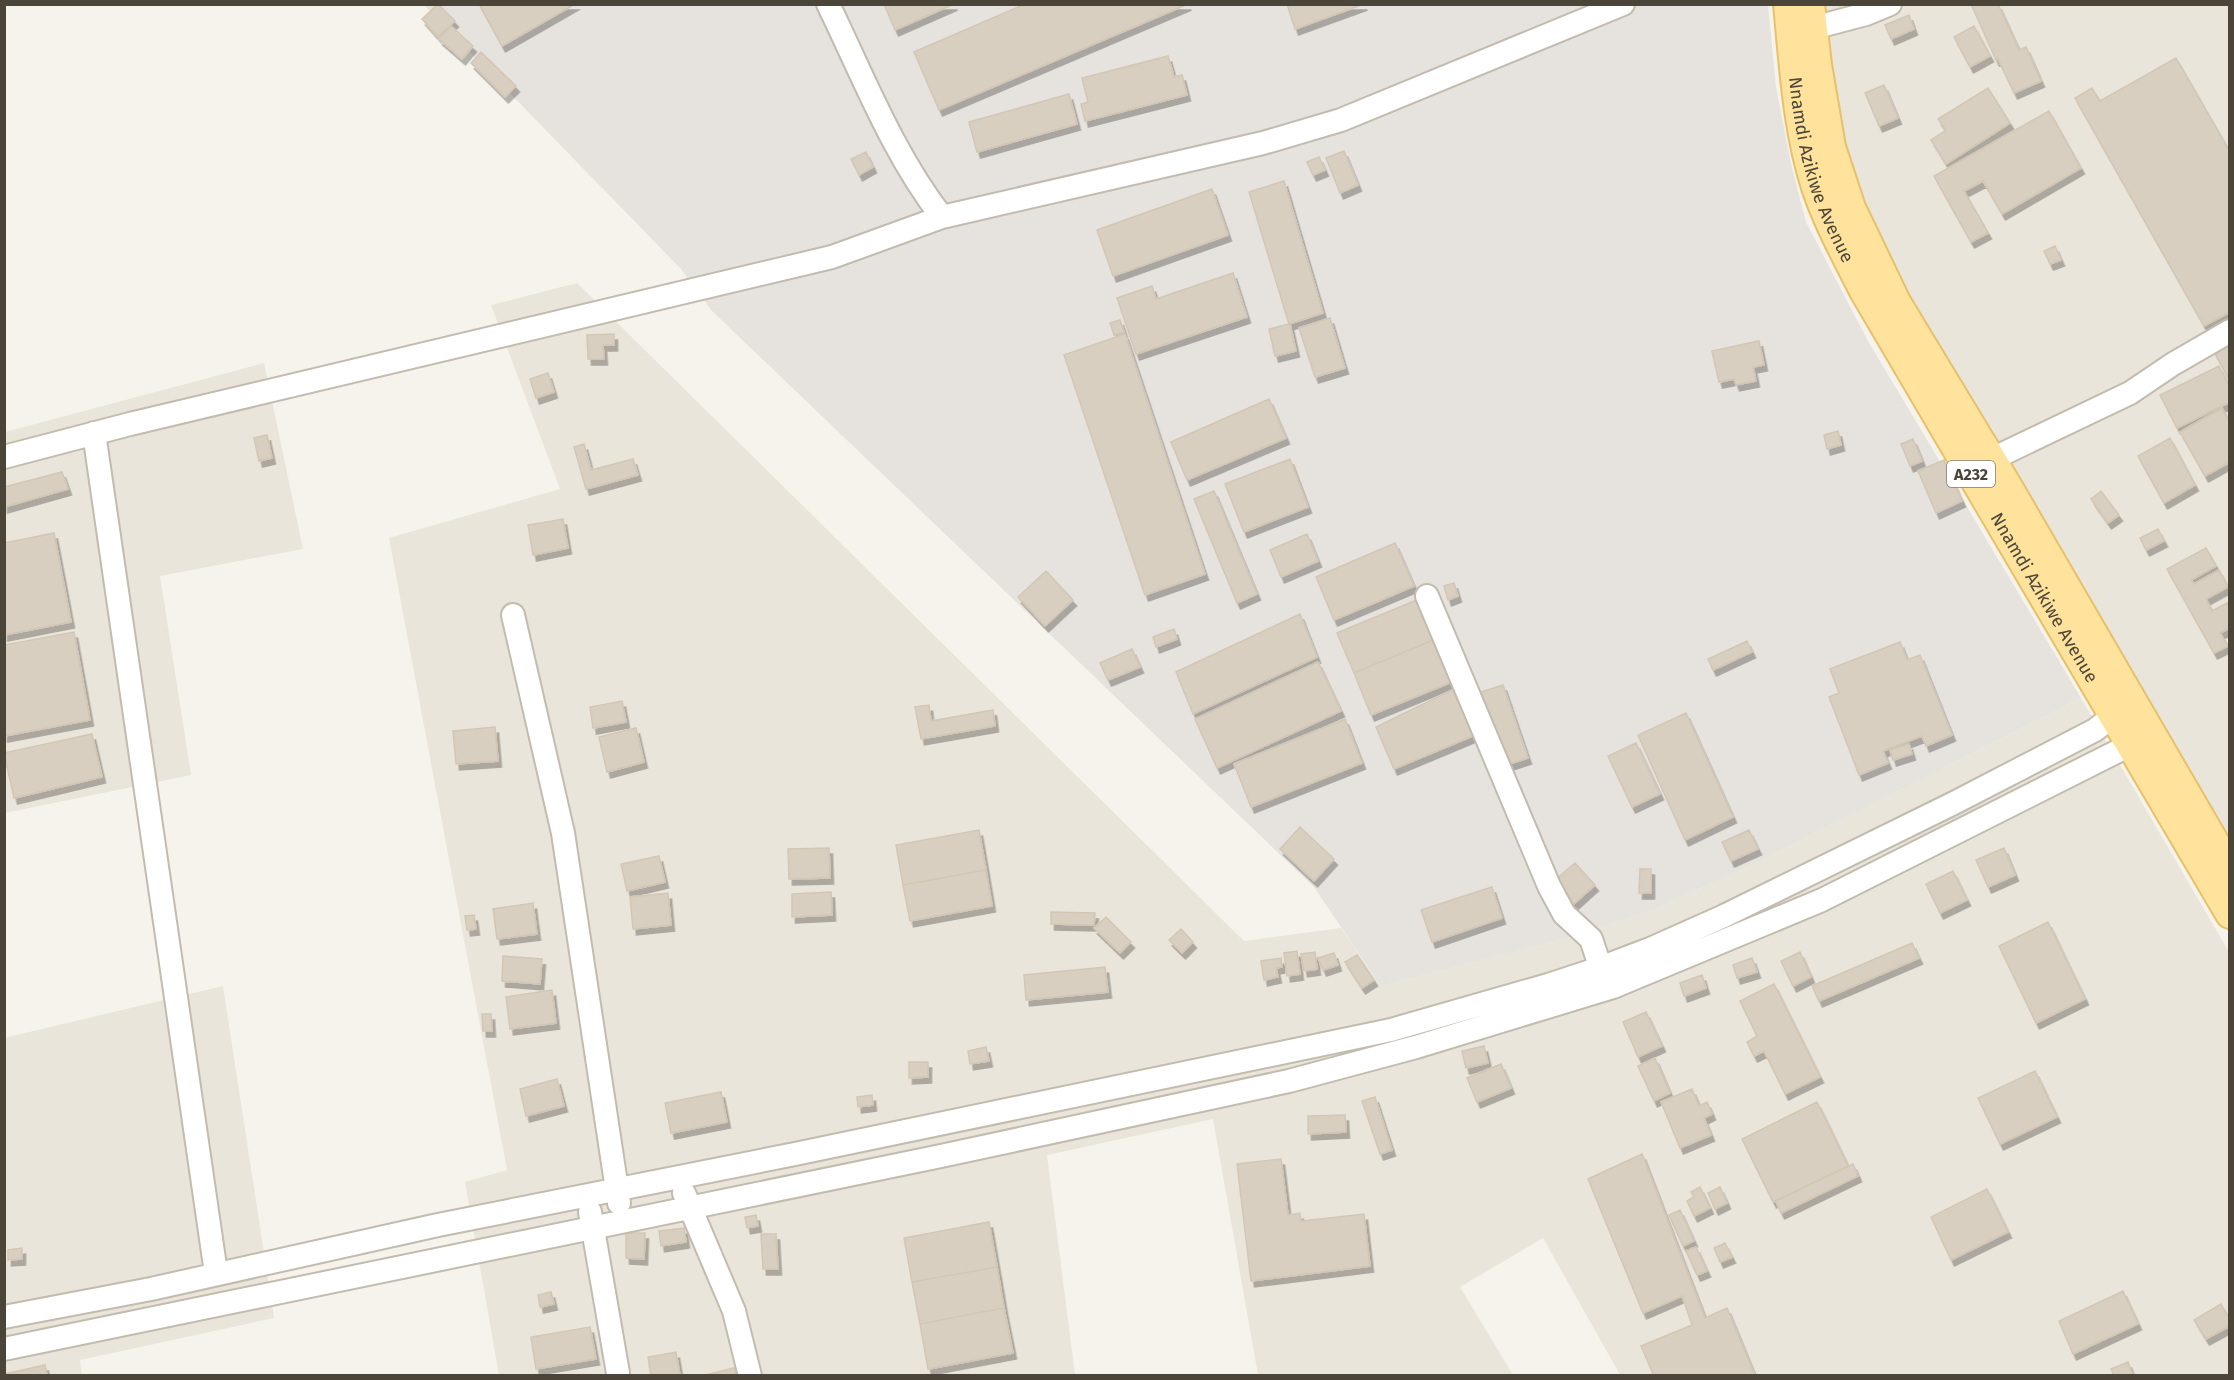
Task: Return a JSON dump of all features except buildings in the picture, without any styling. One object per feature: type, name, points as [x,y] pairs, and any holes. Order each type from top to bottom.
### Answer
[{"type":"main road","name":"Nnamdi Azikiwe Avenue","points":[[1788,4],[1797,98],[1805,145],[1816,187],[1843,251],[1864,291],[2229,914]]},
{"type":"main road","name":"Nnamdi Azikiwe Avenue","points":[[1812,16],[1817,65],[1831,147],[1851,208],[1896,302],[2005,482],[2229,869]]},
{"type":"street","points":[[828,4],[894,141],[923,192],[942,216]]},
{"type":"street","points":[[4,457],[832,257],[942,216],[1263,143],[1341,120],[1623,4]]},
{"type":"street","points":[[1812,16],[1866,14],[1890,4]]},
{"type":"street","points":[[1990,460],[2130,393],[2229,331]]},
{"type":"street","points":[[94,434],[216,1273]]},
{"type":"street","points":[[1427,596],[1550,886],[1564,914],[1591,939],[1604,978]]},
{"type":"street","points":[[513,615],[563,833],[622,1221]]},
{"type":"street","points":[[4,1317],[1391,1030],[1604,978],[1944,808],[2095,730],[2113,716]]},
{"type":"street","points":[[4,1349],[941,1156],[1289,1081],[1416,1047],[1822,900],[2130,745]]},
{"type":"street","points":[[679,1177],[688,1207],[734,1311],[750,1376]]},
{"type":"street","points":[[587,1196],[618,1373]]},
{"type":"shaded area","points":[[424,5],[1768,5],[1776,87],[1791,164],[1806,222],[1868,341],[2081,698],[1756,863],[1656,909],[1561,940],[1381,986],[1314,887],[712,311],[681,269]]},
{"type":"shaded area","points":[[1823,5],[2229,5],[2229,842],[1913,303],[1878,236],[1863,203],[1848,157]]},
{"type":"shaded area","points":[[577,283],[1244,941],[1341,928],[1381,986],[1561,940],[1656,909],[1756,863],[2081,698],[2229,952],[2229,1375],[1620,1375],[1543,1238],[1460,1287],[1513,1375],[1258,1375],[1213,1119],[1047,1155],[1075,1375],[499,1375],[465,1182],[507,1170],[389,538],[560,489],[491,305]]},
{"type":"shaded area","points":[[264,363],[303,549],[160,576],[191,775],[5,813],[5,432]]},
{"type":"shaded area","points":[[223,986],[274,1318],[80,1360],[82,1375],[5,1375],[4,1038]]}]
